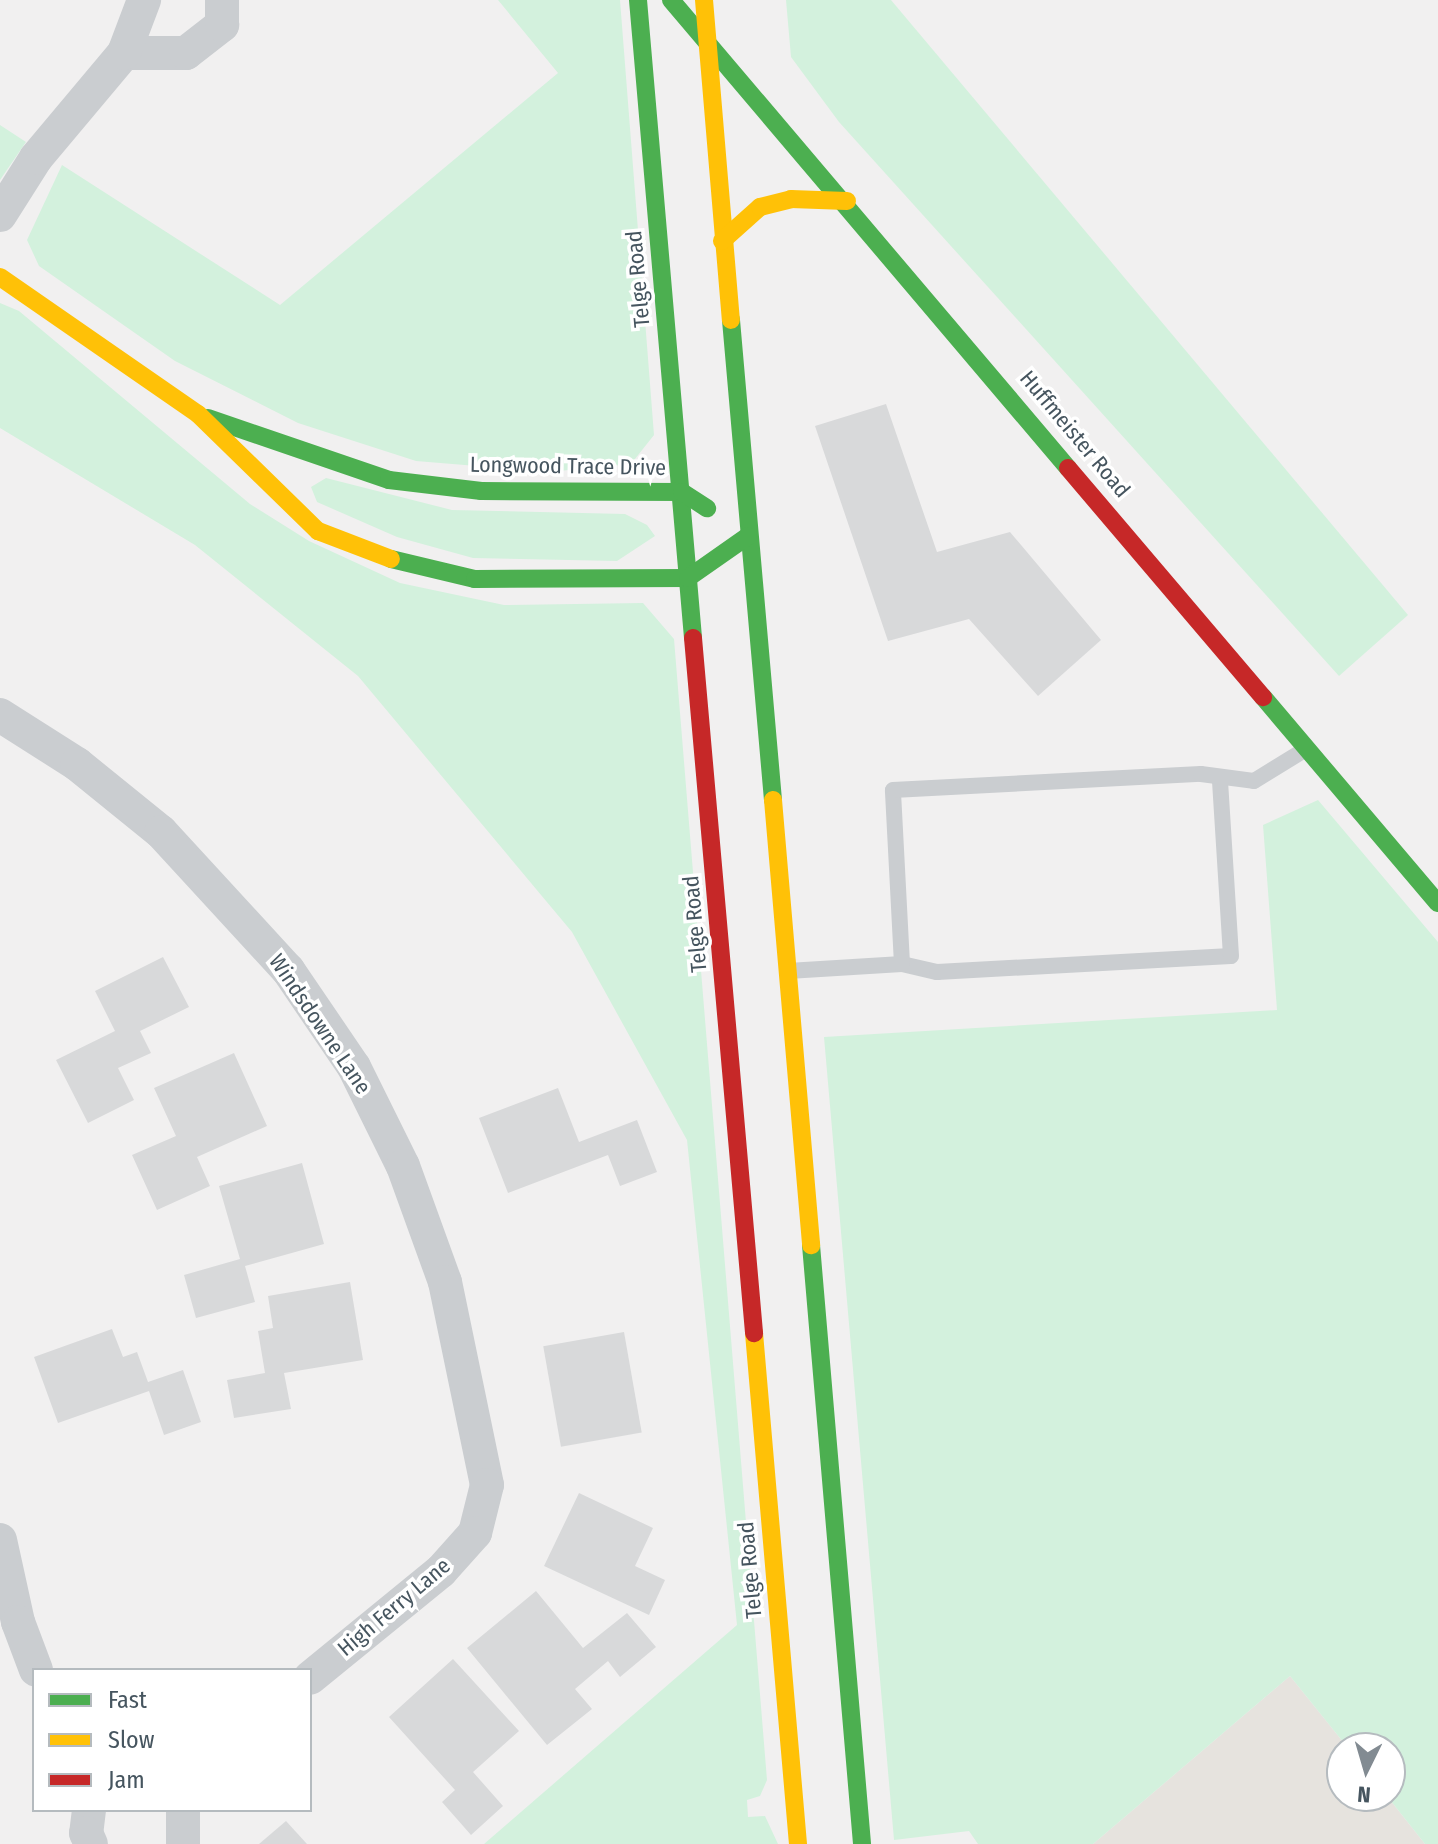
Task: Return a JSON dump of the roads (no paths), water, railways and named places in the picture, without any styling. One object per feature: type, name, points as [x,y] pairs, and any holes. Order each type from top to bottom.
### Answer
[{"type":"main road","name":"Telge Road","points":[[638,0],[798,1844]]},
{"type":"main road","name":"Huffmeister Road","points":[[671,0],[847,201],[1438,903]]},
{"type":"main road","points":[[704,0],[722,241],[862,1844]]},
{"type":"main road","points":[[722,241],[760,207],[791,199],[847,201]]},
{"type":"main road","name":"Longwood Trace Drive","points":[[0,277],[198,414],[318,531],[370,554],[475,579],[688,578]]},
{"type":"main road","name":"Longwood Trace Drive","points":[[198,414],[389,480],[481,491],[682,492],[748,536]]},
{"type":"main road","points":[[688,578],[748,536]]},
{"type":"main road","points":[[783,1662],[846,1657]]},
{"type":"street","points":[[0,215],[36,158],[124,53],[144,0]]},
{"type":"street","points":[[124,53],[186,53],[222,25],[222,0]]},
{"type":"street","name":"Windsdowne Lane","points":[[0,715],[77,764],[161,832],[288,970],[354,1067],[403,1166],[445,1282],[487,1485],[475,1533]]},
{"type":"street","name":"High Ferry Lane","points":[[312,1676],[441,1571],[475,1533]]},
{"type":"street","points":[[0,1540],[18,1622],[35,1668]]},
{"type":"street","points":[[89,1812],[86,1833],[91,1844]]},
{"type":"street","points":[[183,1812],[183,1844]]},
{"type":"lane","points":[[902,964],[893,790],[1201,774],[1220,780],[1254,781],[1307,748]]},
{"type":"lane","points":[[788,971],[902,964],[937,972],[1231,956],[1220,780]]}]
